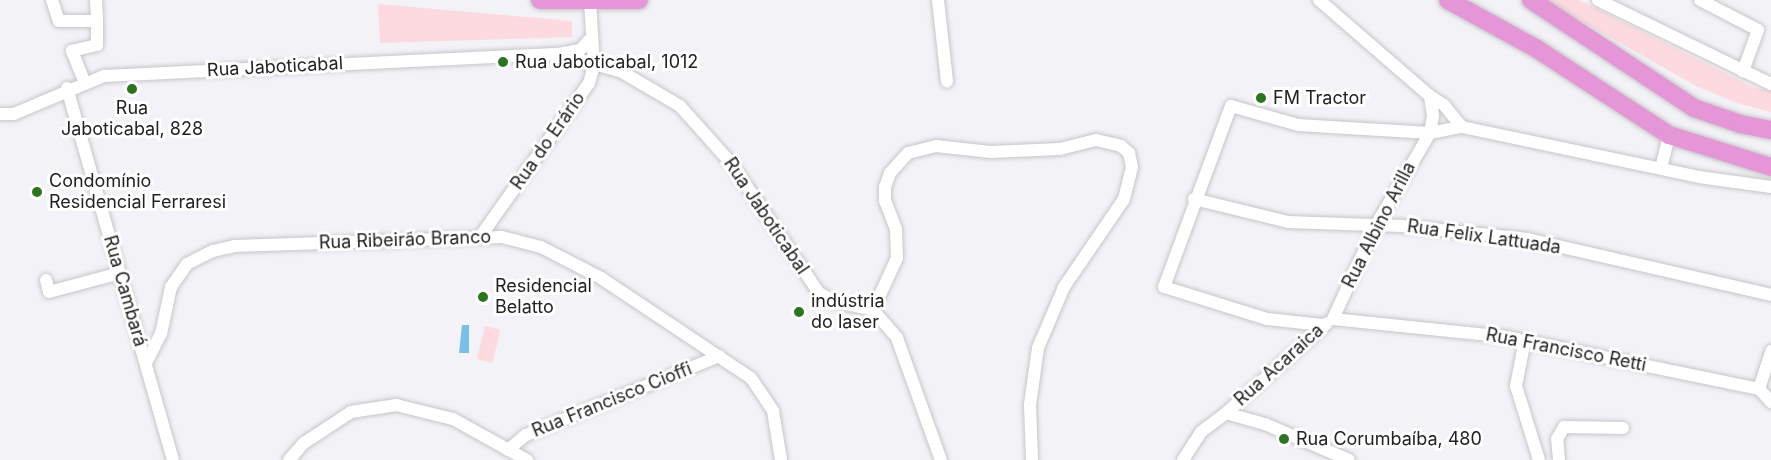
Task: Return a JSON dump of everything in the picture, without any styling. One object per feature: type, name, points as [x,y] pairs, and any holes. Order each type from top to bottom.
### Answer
[{"type":"highway","points":[[540,0],[639,0]]},
{"type":"highway","points":[[1448,0],[1537,49],[1669,135],[1771,167]]},
{"type":"highway","points":[[1531,0],[1694,108],[1740,124],[1771,130]]},
{"type":"street","points":[[52,0],[60,21],[97,21]]},
{"type":"street","points":[[84,81],[72,51],[97,45],[96,0]]},
{"type":"street","points":[[939,0],[947,82]]},
{"type":"street","points":[[1318,0],[1430,96],[1444,105],[1462,127]]},
{"type":"street","points":[[1599,0],[1771,84]]},
{"type":"street","points":[[1700,0],[1758,30],[1743,71]]},
{"type":"street","name":"Rua do Erário","points":[[480,237],[589,83],[594,66],[590,1]]},
{"type":"street","name":"Rua Jaboticabal","points":[[0,114],[14,114],[67,88],[104,75],[559,54],[580,51],[592,37]]},
{"type":"street","name":"Rua Jaboticabal","points":[[559,54],[594,66],[622,72],[680,106],[731,163],[819,293],[836,302],[873,310]]},
{"type":"street","name":"Rua Cambará","points":[[67,88],[173,460]]},
{"type":"street","points":[[1430,96],[1433,116],[1430,133]]},
{"type":"street","points":[[1194,199],[1227,109],[1232,106],[1298,124],[1430,133],[1462,127],[1661,168],[1771,187]]},
{"type":"street","name":"Rua Albino Arilla","points":[[1328,322],[1376,225],[1430,133]]},
{"type":"street","points":[[1661,168],[1669,135]]},
{"type":"street","points":[[941,460],[897,338],[873,310],[897,258],[896,229],[885,201],[885,187],[890,173],[908,153],[936,146],[991,152],[1060,149],[1096,140],[1121,146],[1129,153],[1132,166],[1124,199],[1064,288],[1038,348],[1030,405],[1032,460]]},
{"type":"street","name":"Rua Felix Lattuada","points":[[1194,199],[1288,222],[1376,225],[1527,239],[1771,295]]},
{"type":"street","name":"Rua Francisco Retti","points":[[1194,199],[1164,286],[1166,290],[1267,319],[1328,322],[1525,340],[1759,389]]},
{"type":"street","name":"Rua Ribeirão Branco","points":[[146,363],[161,334],[171,287],[187,264],[197,256],[234,246],[502,237],[541,247],[570,260],[720,356],[764,392],[773,411],[781,460]]},
{"type":"street","points":[[46,280],[49,292],[120,273]]},
{"type":"street","name":"Rua Acaraica","points":[[1183,460],[1201,432],[1226,413],[1328,322]]},
{"type":"street","points":[[1525,340],[1516,386],[1539,460]]},
{"type":"street","points":[[1771,351],[1759,389],[1771,402]]},
{"type":"street","name":"Rua Francisco Cioffi","points":[[508,450],[526,435],[720,356]]},
{"type":"street","points":[[289,460],[304,443],[351,412],[396,405],[453,419],[527,460]]},
{"type":"street","points":[[1226,413],[1265,424],[1349,460]]},
{"type":"street","points":[[1559,460],[1557,439],[1564,428],[1623,428]]},
{"type":"shaded area","points":[[1544,0],[1579,0],[1753,87],[1771,91],[1771,112],[1737,103],[1696,86]]},
{"type":"shaded area","points":[[378,4],[572,21],[572,37],[380,43]]},
{"type":"shaded area","points":[[485,326],[501,330],[492,363],[477,359]]},
{"type":"water","points":[[462,325],[469,325],[469,353],[459,353]]},
{"type":"place","name":"Rua Jaboticabal, 1012","points":[[503,62]]},
{"type":"place","name":"Rua Jaboticabal, 828","points":[[132,89]]},
{"type":"place","name":"FM Tractor","points":[[1261,98]]},
{"type":"place","name":"Condomínio Residencial Ferraresi","points":[[37,192]]},
{"type":"place","name":"Residencial Belatto","points":[[483,297]]},
{"type":"place","name":"indústria do laser","points":[[799,312]]},
{"type":"place","name":"Rua Corumbaíba, 480","points":[[1284,439]]}]
